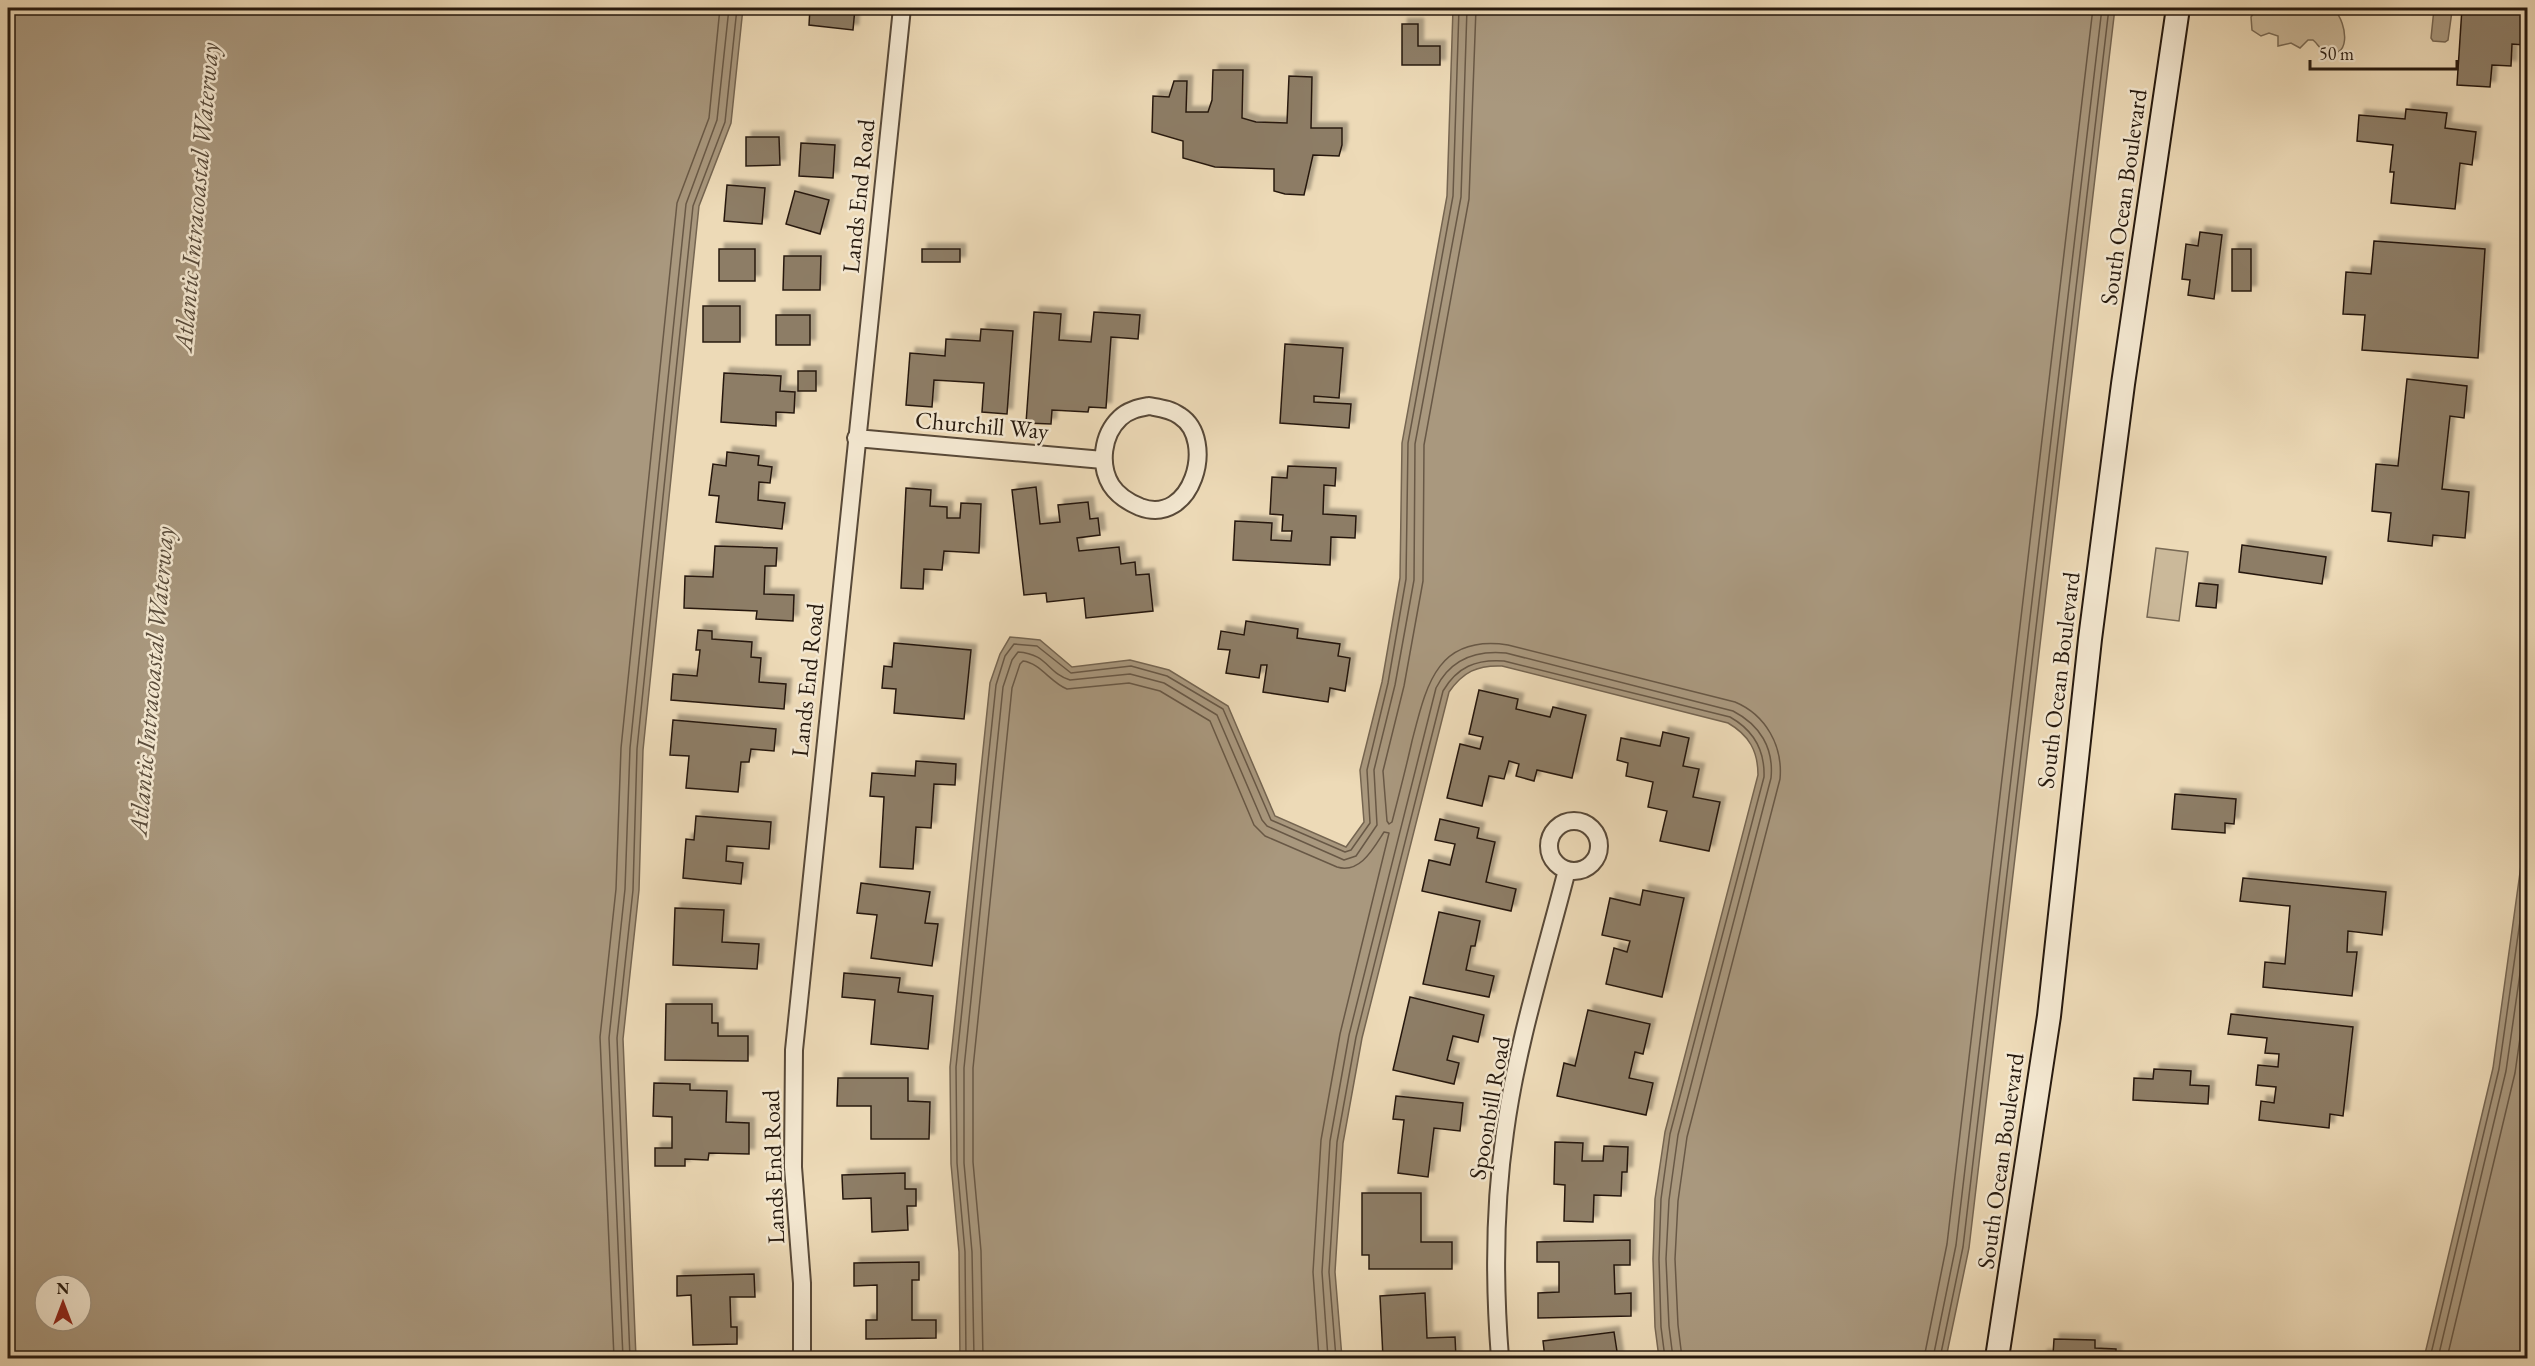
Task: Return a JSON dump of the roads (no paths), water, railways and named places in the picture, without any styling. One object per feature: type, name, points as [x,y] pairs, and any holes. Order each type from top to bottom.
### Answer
[{"type":"main road","name":"South Ocean Boulevard","points":[[1997,1359],[2049,1017],[2079,721],[2126,362],[2178,8]]},
{"type":"street","name":"Lands End Road","points":[[802,1359],[802,1283],[793,1167],[794,1050],[902,8]]},
{"type":"street","points":[[1149,406],[1166,409],[1181,416],[1192,429],[1197,443],[1195,477],[1189,491],[1177,503],[1161,509],[1137,505],[1115,492],[1106,478],[1102,460],[1119,418],[1133,410],[1149,406]]},
{"type":"street","name":"Churchill Way","points":[[856,438],[1102,460]]},
{"type":"street","name":"Spoonbill Road","points":[[1500,1359],[1495,1289],[1496,1214],[1505,1132],[1512,1091],[1567,870]]},
{"type":"water","name":"Atlantic Intracoastal Waterway","points":[[8,8],[743,8],[731,123],[699,206],[643,750],[639,890],[623,1039],[636,1358],[8,1358]]},
{"type":"water","points":[[1453,8],[2115,8],[1969,1248],[1946,1358],[1659,1358],[1655,1327],[1653,1259],[1655,1199],[1665,1132],[1758,775],[1758,766],[1747,738],[1728,723],[1502,666],[1471,671],[1460,679],[1449,692],[1362,1038],[1343,1143],[1335,1272],[1342,1358],[960,1358],[959,1252],[951,1164],[950,1067],[990,683],[1000,654],[1010,637],[1040,640],[1072,667],[1130,660],[1169,670],[1228,706],[1275,816],[1346,847],[1364,822],[1360,770],[1382,682],[1400,578],[1402,443],[1447,196]]},
{"type":"water","points":[[2449,8],[2452,11],[2448,40],[2433,41],[2431,38],[2434,9]]},
{"type":"water","points":[[2527,822],[2527,1358],[2424,1358],[2493,1068]]}]
